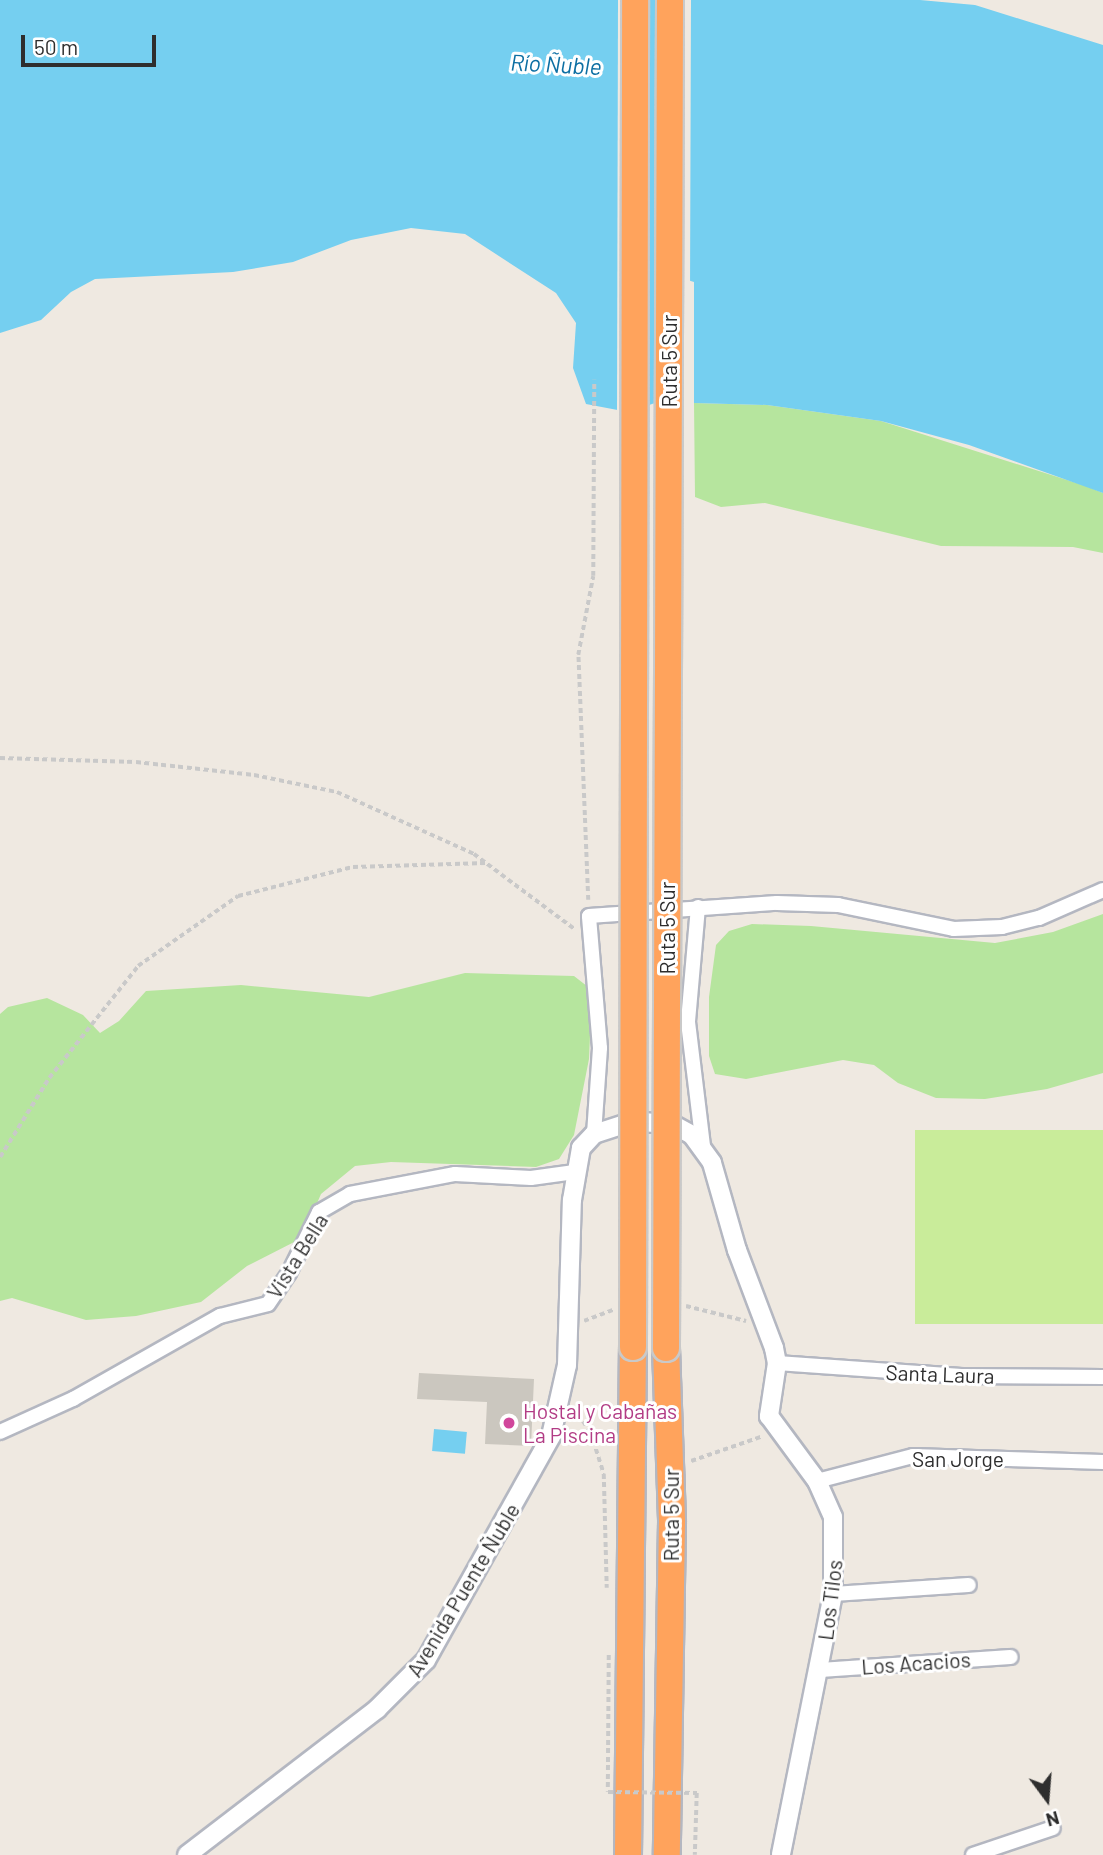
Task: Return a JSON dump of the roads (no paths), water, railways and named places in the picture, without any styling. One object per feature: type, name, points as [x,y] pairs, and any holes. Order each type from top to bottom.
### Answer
[{"type":"highway","name":"Ruta 5 Sur","points":[[628,1855],[633,1347],[635,0]]},
{"type":"highway","name":"Ruta 5 Sur","points":[[667,1855],[671,1462],[666,1348],[670,0]]},
{"type":"street","points":[[703,1146],[674,1125],[652,1122],[612,1125],[594,1133],[600,1048],[589,916],[698,907],[838,905],[954,929],[1002,927],[1039,918],[1103,890]]},
{"type":"street","points":[[698,907],[688,1022],[703,1146],[777,1363]]},
{"type":"street","name":"Avenida Puente Ñuble","points":[[187,1855],[407,1683],[426,1660],[536,1466],[563,1395],[575,1172],[581,1148],[594,1133]]},
{"type":"street","name":"Vista Bella","points":[[0,1432],[73,1399],[220,1317],[268,1304],[289,1273],[318,1212],[350,1194],[455,1174],[531,1178],[575,1172]]},
{"type":"street","name":"Santa Laura","points":[[777,1363],[962,1376],[1103,1377]]},
{"type":"street","name":"Los Tilos","points":[[777,1363],[768,1404],[776,1431],[817,1480],[827,1499],[836,1535],[833,1594],[820,1670],[781,1855]]},
{"type":"street","name":"San Jorge","points":[[817,1480],[913,1456],[1103,1462]]},
{"type":"street","points":[[833,1594],[969,1585]]},
{"type":"street","name":"Los Acacios","points":[[820,1670],[1011,1657]]},
{"type":"street","points":[[973,1855],[1053,1828]]},
{"type":"water","name":"Río Ñuble","points":[[0,0],[920,0],[975,5],[1103,45],[1103,493],[969,445],[881,421],[767,405],[694,403],[694,282],[655,270],[655,403],[628,412],[586,404],[573,368],[576,323],[556,293],[465,234],[411,228],[351,240],[293,262],[233,272],[95,279],[71,292],[41,320],[0,333]]},
{"type":"water","points":[[434,1429],[467,1432],[465,1454],[432,1451]]},
{"type":"place","name":"Hostal y Cabañas La Piscina","points":[[509,1423]]}]
